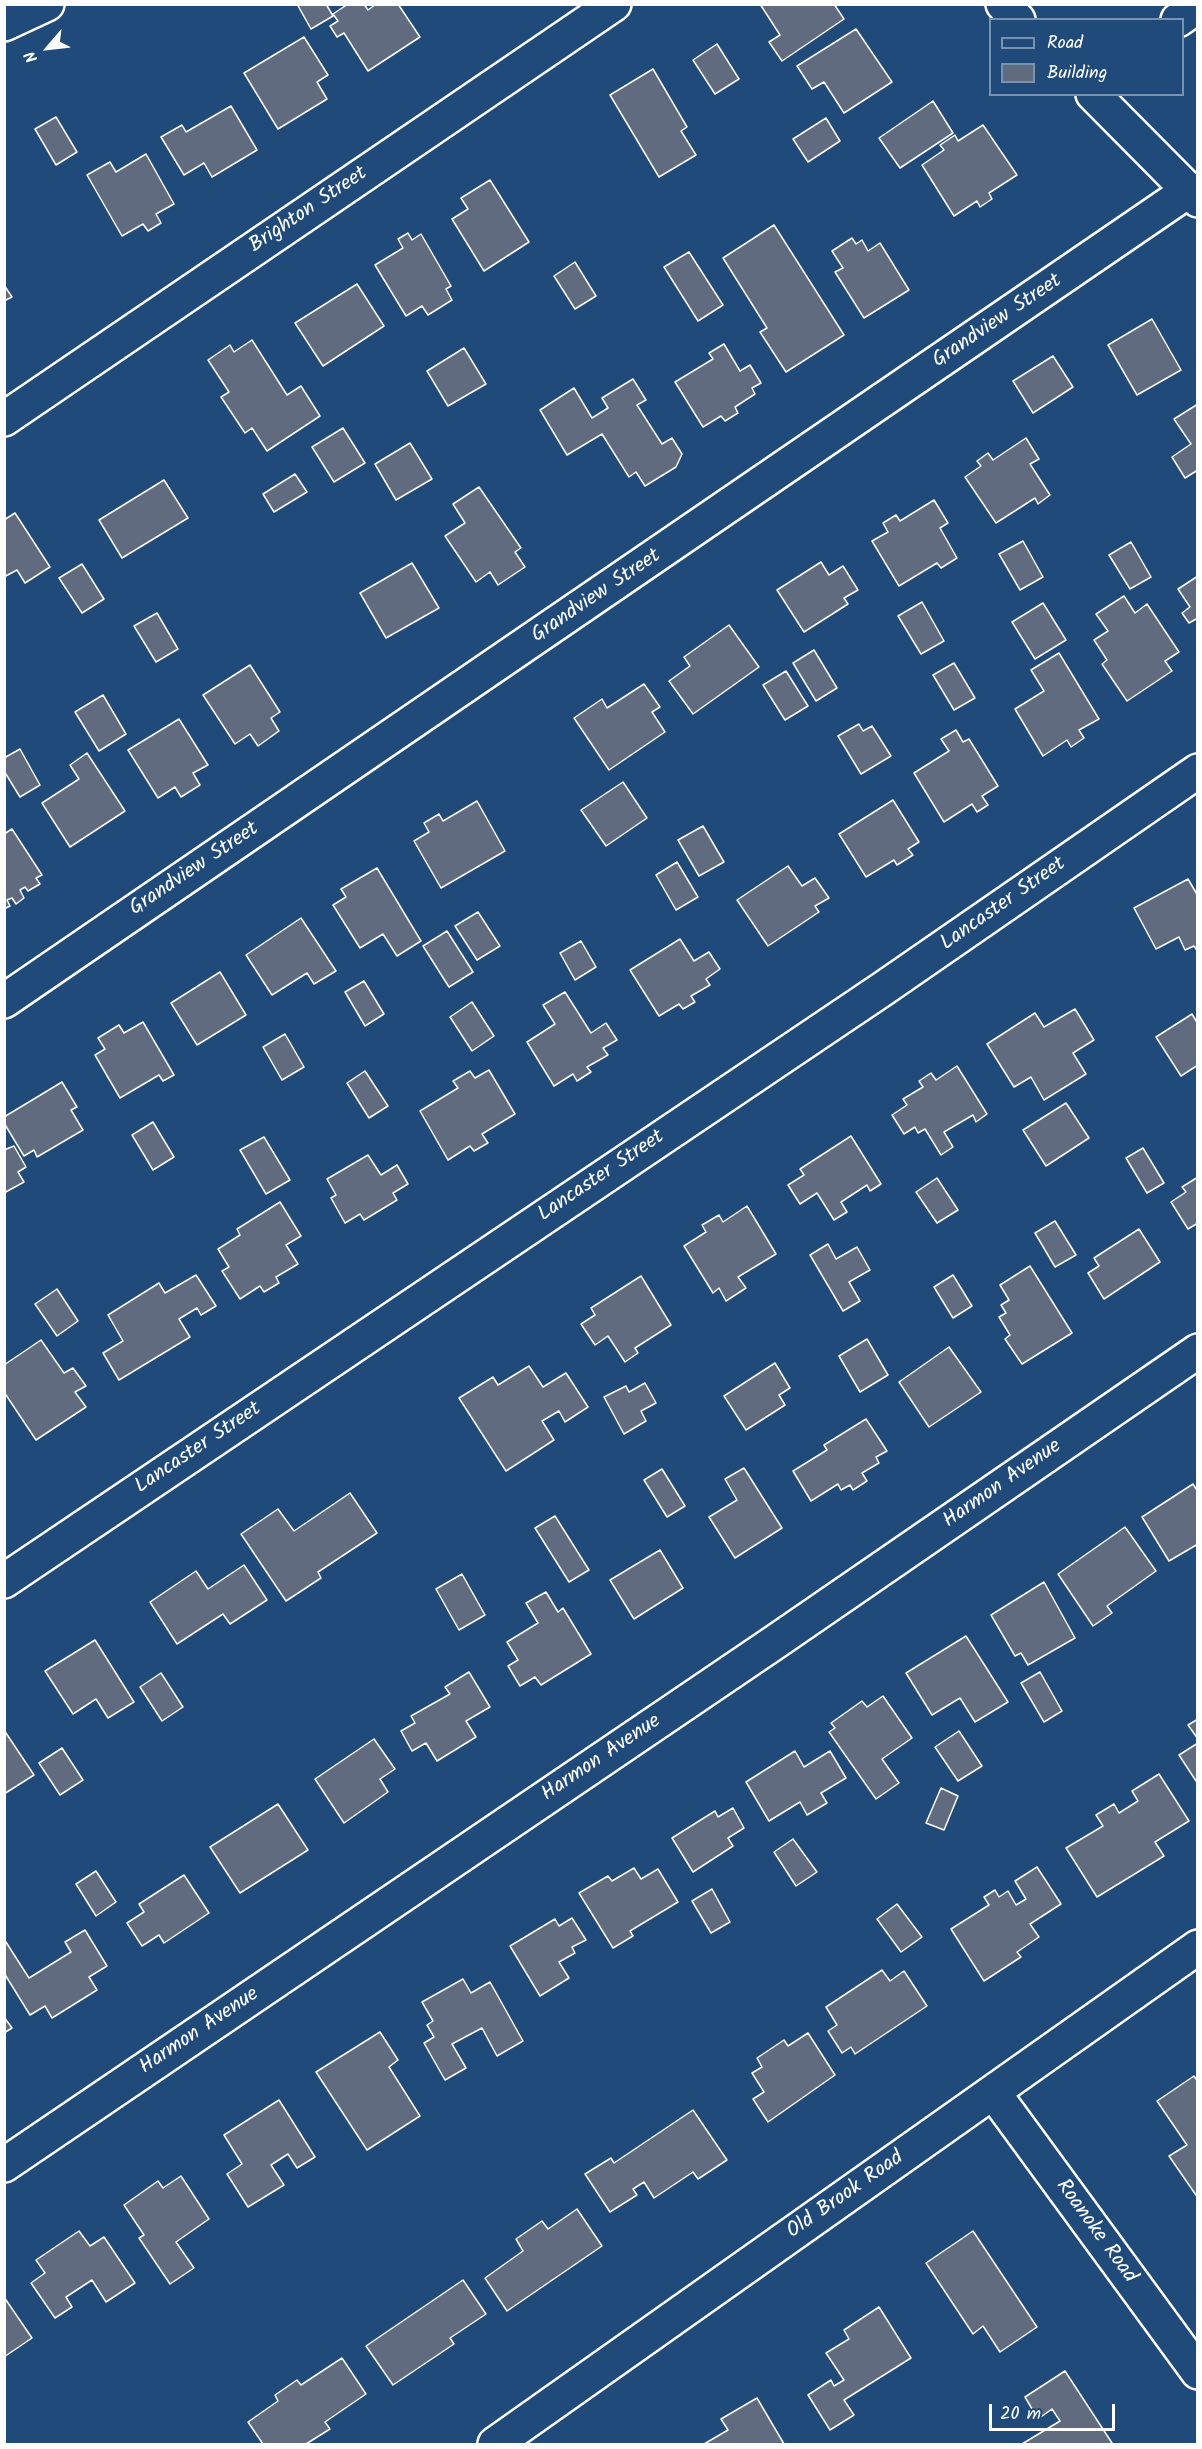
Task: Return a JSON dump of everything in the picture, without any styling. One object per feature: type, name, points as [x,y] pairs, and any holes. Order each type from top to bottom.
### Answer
[{"type":"street","points":[[4,24],[47,4]]},
{"type":"street","name":"Brighton Street","points":[[4,419],[614,4]]},
{"type":"street","points":[[1003,4],[1016,18]]},
{"type":"street","points":[[1181,18],[1197,6]]},
{"type":"street","points":[[1095,96],[1193,196]]},
{"type":"street","name":"Grandview Street","points":[[4,1001],[1193,196]]},
{"type":"street","name":"Lancaster Street","points":[[4,1581],[874,995],[1197,771]]},
{"type":"street","name":"Harmon Avenue","points":[[4,2165],[788,1633],[1197,1351]]},
{"type":"street","name":"Old Brook Road","points":[[495,2445],[1197,1947]]},
{"type":"street","name":"Roanoke Road","points":[[993,2092],[1197,2372]]},
{"type":"building","points":[[297,4],[326,4],[333,16],[311,29]]},
{"type":"building","points":[[348,4],[364,4],[368,10],[376,4],[398,4],[420,37],[368,71],[344,33],[337,37],[330,26],[338,21],[333,14]]},
{"type":"building","points":[[760,4],[834,4],[844,19],[782,61],[769,42],[780,35]]},
{"type":"building","points":[[856,29],[892,82],[844,113],[824,82],[812,89],[797,66]]},
{"type":"building","points":[[304,37],[328,75],[317,82],[327,99],[278,129],[244,73]]},
{"type":"building","points":[[717,44],[739,79],[715,94],[693,60]]},
{"type":"building","points":[[653,69],[687,127],[681,131],[696,155],[659,177],[610,95]]},
{"type":"building","points":[[933,101],[953,133],[900,168],[879,138]]},
{"type":"building","points":[[231,106],[257,150],[212,177],[204,163],[184,175],[161,137],[182,125],[186,132]]},
{"type":"building","points":[[56,117],[77,152],[56,165],[35,129]]},
{"type":"building","points":[[826,118],[840,141],[808,162],[793,139]]},
{"type":"building","points":[[983,125],[1017,175],[989,193],[992,199],[980,207],[977,201],[954,216],[922,165],[944,150],[940,145],[955,135],[958,141]]},
{"type":"building","points":[[146,154],[174,204],[156,214],[161,223],[148,231],[143,224],[122,236],[87,175],[110,162],[116,172]]},
{"type":"building","points":[[490,180],[529,242],[484,271],[452,219],[468,209],[461,198]]},
{"type":"building","points":[[774,225],[844,335],[786,372],[760,332],[767,328],[723,258]]},
{"type":"building","points":[[408,233],[412,240],[421,234],[451,286],[446,289],[452,300],[428,315],[422,306],[406,316],[375,265],[403,248],[398,239]]},
{"type":"building","points":[[852,238],[856,244],[862,240],[868,251],[880,243],[909,290],[864,318],[835,272],[843,268],[832,251]]},
{"type":"building","points":[[689,252],[723,305],[698,321],[664,267]]},
{"type":"building","points":[[575,262],[596,296],[575,309],[554,276]]},
{"type":"building","points":[[357,284],[384,326],[323,366],[295,323]]},
{"type":"building","points":[[4,285],[12,297],[4,301]]},
{"type":"building","points":[[1152,319],[1181,370],[1137,395],[1108,345]]},
{"type":"building","points":[[252,340],[287,395],[301,386],[320,416],[267,451],[252,428],[245,433],[221,397],[229,392],[208,360],[230,345],[234,352]]},
{"type":"building","points":[[724,344],[740,371],[750,365],[761,383],[752,388],[755,394],[735,407],[738,413],[725,421],[721,416],[703,427],[675,382],[713,359],[709,353]]},
{"type":"building","points":[[464,348],[486,384],[448,406],[427,371]]},
{"type":"building","points":[[1053,356],[1073,387],[1033,413],[1013,381]]},
{"type":"building","points":[[633,379],[646,400],[637,405],[662,444],[672,438],[682,454],[676,467],[645,486],[636,472],[629,477],[602,434],[567,455],[540,410],[574,388],[592,418],[608,408],[602,398]]},
{"type":"building","points":[[1198,404],[1198,470],[1185,478],[1172,457],[1191,444],[1174,419]]},
{"type":"building","points":[[343,428],[365,463],[334,482],[312,447]]},
{"type":"building","points":[[1026,438],[1039,459],[1030,464],[1050,495],[1038,504],[1035,498],[996,523],[965,477],[981,466],[977,461],[988,453],[993,460]]},
{"type":"building","points":[[410,443],[432,479],[396,500],[375,464]]},
{"type":"building","points":[[295,474],[307,492],[274,512],[263,494]]},
{"type":"building","points":[[164,480],[188,518],[122,558],[99,520]]},
{"type":"building","points":[[479,487],[521,548],[515,552],[525,567],[498,585],[490,572],[476,582],[445,536],[465,523],[453,504]]},
{"type":"building","points":[[934,500],[948,523],[940,528],[957,558],[941,568],[937,563],[899,586],[872,541],[888,532],[883,523],[896,515],[900,521]]},
{"type":"building","points":[[15,513],[50,567],[25,583],[17,570],[4,577],[4,520]]},
{"type":"building","points":[[1023,541],[1043,577],[1020,590],[999,554]]},
{"type":"building","points":[[1131,542],[1151,577],[1130,589],[1109,555]]},
{"type":"building","points":[[821,562],[829,575],[843,566],[858,590],[844,598],[848,604],[804,632],[777,590]]},
{"type":"building","points":[[412,563],[439,608],[386,638],[360,593]]},
{"type":"building","points":[[82,564],[104,599],[82,613],[59,578]]},
{"type":"building","points":[[1198,576],[1198,618],[1189,623],[1182,613],[1190,607],[1178,589]]},
{"type":"building","points":[[1124,596],[1135,613],[1147,604],[1179,652],[1165,661],[1172,671],[1127,701],[1102,664],[1107,660],[1094,640],[1108,631],[1096,614]]},
{"type":"building","points":[[922,602],[944,641],[921,654],[898,616]]},
{"type":"building","points":[[1043,603],[1066,640],[1035,659],[1012,622]]},
{"type":"building","points":[[157,613],[178,649],[156,662],[134,626]]},
{"type":"building","points":[[729,625],[759,667],[693,714],[669,681],[690,666],[684,657]]},
{"type":"building","points":[[814,650],[837,688],[816,701],[793,663]]},
{"type":"building","points":[[1059,653],[1099,719],[1079,730],[1084,738],[1071,747],[1067,740],[1043,756],[1015,709],[1044,691],[1031,670]]},
{"type":"building","points":[[954,663],[975,698],[954,710],[933,675]]},
{"type":"building","points":[[250,665],[280,712],[271,718],[279,731],[258,746],[250,734],[235,744],[203,695]]},
{"type":"building","points":[[786,671],[808,706],[785,720],[763,685]]},
{"type":"building","points":[[644,684],[660,707],[652,712],[665,732],[609,770],[574,718],[602,699],[607,708]]},
{"type":"building","points":[[103,695],[126,734],[99,751],[75,712]]},
{"type":"building","points":[[179,719],[208,765],[193,773],[200,785],[181,797],[175,787],[158,798],[128,750]]},
{"type":"building","points":[[859,724],[863,731],[872,726],[891,756],[861,774],[838,736]]},
{"type":"building","points":[[956,730],[963,742],[969,739],[998,786],[982,796],[988,805],[977,812],[972,804],[944,822],[914,773],[949,751],[941,739]]},
{"type":"building","points":[[20,749],[40,785],[20,797],[4,771],[4,758]]},
{"type":"building","points":[[87,753],[125,811],[70,847],[42,803],[79,779],[70,765]]},
{"type":"building","points":[[623,782],[647,818],[606,846],[581,810]]},
{"type":"building","points":[[893,800],[919,842],[908,849],[913,855],[897,865],[894,860],[866,877],[839,834]]},
{"type":"building","points":[[477,801],[505,851],[441,888],[414,841],[429,832],[424,823],[439,814],[443,821]]},
{"type":"building","points":[[703,826],[724,862],[699,876],[678,840]]},
{"type":"building","points":[[12,829],[42,875],[36,878],[40,884],[28,891],[25,887],[20,890],[24,898],[16,904],[12,898],[7,900],[10,906],[4,909],[4,834]]},
{"type":"building","points":[[677,862],[698,897],[676,910],[656,875]]},
{"type":"building","points":[[788,866],[802,886],[815,878],[829,898],[815,906],[819,912],[768,946],[737,900]]},
{"type":"building","points":[[377,868],[421,941],[397,956],[383,934],[360,948],[333,905],[346,897],[341,889]]},
{"type":"building","points":[[1188,879],[1198,896],[1198,952],[1194,946],[1185,950],[1179,937],[1156,949],[1134,908]]},
{"type":"building","points":[[478,912],[500,946],[477,960],[455,926]]},
{"type":"building","points":[[301,918],[336,971],[314,984],[307,973],[272,995],[246,955]]},
{"type":"building","points":[[447,931],[473,972],[449,987],[423,946]]},
{"type":"building","points":[[680,939],[694,961],[709,952],[720,969],[706,979],[710,985],[691,996],[695,1002],[683,1009],[679,1004],[659,1016],[630,970]]},
{"type":"building","points":[[581,941],[596,967],[575,980],[560,953]]},
{"type":"building","points":[[220,972],[246,1015],[197,1045],[171,1003]]},
{"type":"building","points":[[364,981],[384,1014],[365,1026],[345,992]]},
{"type":"building","points":[[565,992],[591,1033],[606,1023],[617,1040],[603,1048],[608,1055],[587,1067],[591,1072],[577,1081],[573,1074],[554,1086],[527,1042],[555,1024],[543,1005]]},
{"type":"building","points":[[472,1002],[494,1036],[472,1051],[450,1017]]},
{"type":"building","points":[[1075,1009],[1094,1040],[1073,1053],[1086,1074],[1044,1100],[1031,1077],[1014,1087],[987,1044],[1035,1013],[1044,1027]]},
{"type":"building","points":[[1192,1014],[1198,1024],[1198,1065],[1181,1076],[1156,1037]]},
{"type":"building","points":[[143,1022],[174,1075],[163,1081],[159,1075],[120,1098],[95,1055],[105,1049],[98,1038],[119,1025],[124,1033]]},
{"type":"building","points":[[285,1034],[304,1067],[282,1080],[263,1047]]},
{"type":"building","points":[[957,1066],[987,1114],[976,1122],[973,1115],[944,1132],[953,1147],[941,1155],[925,1129],[918,1133],[915,1127],[904,1134],[892,1115],[907,1105],[903,1099],[923,1087],[919,1081],[931,1073],[936,1080]]},
{"type":"building","points":[[489,1070],[515,1114],[482,1134],[488,1143],[474,1151],[470,1146],[448,1160],[420,1111],[458,1088],[453,1081],[470,1071],[475,1078]]},
{"type":"building","points":[[365,1071],[388,1106],[369,1118],[347,1083]]},
{"type":"building","points":[[62,1082],[77,1107],[71,1110],[83,1130],[37,1157],[34,1150],[24,1156],[4,1123],[4,1117]]},
{"type":"building","points":[[1066,1103],[1089,1138],[1046,1166],[1023,1130]]},
{"type":"building","points":[[153,1122],[174,1157],[153,1170],[132,1135]]},
{"type":"building","points":[[851,1136],[881,1184],[870,1191],[867,1185],[841,1202],[847,1212],[834,1220],[817,1193],[800,1204],[788,1185],[804,1175],[800,1169]]},
{"type":"building","points":[[264,1137],[290,1180],[266,1194],[240,1150]]},
{"type":"building","points":[[14,1146],[26,1167],[18,1172],[24,1182],[4,1193],[4,1150]]},
{"type":"building","points":[[1143,1148],[1164,1183],[1147,1193],[1126,1158]]},
{"type":"building","points":[[368,1155],[381,1175],[397,1165],[408,1184],[393,1193],[397,1200],[364,1220],[360,1214],[345,1223],[331,1198],[336,1195],[327,1179]]},
{"type":"building","points":[[1198,1177],[1198,1223],[1188,1229],[1171,1202],[1186,1192],[1182,1187]]},
{"type":"building","points":[[937,1178],[958,1210],[937,1223],[916,1192]]},
{"type":"building","points":[[280,1202],[301,1236],[286,1245],[298,1264],[276,1277],[279,1283],[264,1292],[260,1286],[240,1299],[222,1271],[229,1267],[218,1249],[240,1235],[237,1229]]},
{"type":"building","points":[[747,1206],[776,1254],[738,1277],[746,1288],[726,1301],[719,1288],[713,1293],[684,1246],[706,1232],[702,1225],[719,1215],[723,1222]]},
{"type":"building","points":[[1055,1221],[1076,1255],[1055,1267],[1035,1233]]},
{"type":"building","points":[[1139,1229],[1160,1262],[1104,1299],[1088,1273],[1099,1266],[1094,1258]]},
{"type":"building","points":[[828,1244],[836,1259],[857,1247],[870,1270],[849,1282],[860,1301],[843,1311],[810,1255]]},
{"type":"building","points":[[1030,1266],[1072,1333],[1022,1364],[1005,1339],[1010,1335],[999,1317],[1006,1313],[1001,1305],[1009,1300],[1000,1285]]},
{"type":"building","points":[[196,1275],[216,1306],[201,1315],[197,1308],[179,1319],[190,1337],[119,1380],[103,1353],[123,1341],[108,1315],[159,1283],[165,1293]]},
{"type":"building","points":[[953,1275],[972,1306],[953,1318],[934,1287]]},
{"type":"building","points":[[641,1276],[671,1325],[635,1348],[638,1353],[625,1362],[608,1336],[595,1345],[581,1324],[595,1315],[591,1308]]},
{"type":"building","points":[[57,1289],[78,1321],[57,1336],[35,1304]]},
{"type":"building","points":[[867,1339],[888,1375],[860,1392],[839,1356]]},
{"type":"building","points":[[41,1340],[64,1373],[73,1368],[86,1386],[75,1392],[86,1407],[36,1440],[4,1392],[4,1365]]},
{"type":"building","points":[[949,1347],[981,1392],[929,1427],[899,1382]]},
{"type":"building","points":[[775,1363],[790,1388],[779,1395],[785,1405],[746,1430],[724,1396]]},
{"type":"building","points":[[529,1366],[543,1387],[566,1373],[588,1407],[565,1422],[559,1411],[542,1421],[554,1440],[506,1471],[459,1398],[493,1377],[498,1385]]},
{"type":"building","points":[[645,1383],[656,1403],[641,1411],[646,1421],[624,1434],[604,1397],[626,1386],[629,1392]]},
{"type":"building","points":[[866,1419],[887,1451],[876,1457],[879,1463],[862,1473],[867,1481],[853,1490],[850,1485],[841,1490],[838,1484],[811,1501],[793,1471],[827,1450],[824,1445]]},
{"type":"building","points":[[744,1468],[782,1528],[735,1558],[709,1517],[737,1500],[725,1479]]},
{"type":"building","points":[[662,1469],[685,1506],[667,1517],[644,1480]]},
{"type":"building","points":[[1193,1484],[1198,1492],[1198,1544],[1169,1561],[1142,1517]]},
{"type":"building","points":[[350,1493],[377,1533],[318,1572],[321,1578],[286,1601],[241,1534],[278,1509],[294,1531]]},
{"type":"building","points":[[555,1516],[589,1570],[569,1582],[535,1528]]},
{"type":"building","points":[[1125,1527],[1156,1571],[1107,1606],[1112,1613],[1093,1626],[1058,1574]]},
{"type":"building","points":[[660,1550],[683,1588],[634,1619],[610,1580]]},
{"type":"building","points":[[244,1565],[267,1600],[230,1624],[223,1614],[177,1644],[150,1602],[196,1571],[208,1589]]},
{"type":"building","points":[[462,1574],[485,1615],[459,1630],[436,1589]]},
{"type":"building","points":[[1044,1582],[1075,1638],[1028,1665],[1021,1653],[1015,1656],[991,1615]]},
{"type":"building","points":[[546,1592],[558,1612],[563,1608],[591,1654],[541,1685],[535,1677],[520,1686],[508,1666],[518,1660],[507,1642],[538,1623],[526,1603]]},
{"type":"building","points":[[966,1636],[1008,1702],[975,1722],[960,1698],[932,1715],[906,1673]]},
{"type":"building","points":[[95,1640],[134,1702],[108,1718],[96,1699],[73,1714],[45,1671]]},
{"type":"building","points":[[469,1672],[490,1707],[466,1721],[476,1737],[437,1761],[426,1743],[412,1751],[401,1731],[415,1723],[411,1716],[450,1694],[445,1687]]},
{"type":"building","points":[[1040,1672],[1062,1711],[1044,1722],[1021,1683]]},
{"type":"building","points":[[161,1673],[183,1707],[162,1721],[140,1687]]},
{"type":"building","points":[[883,1696],[912,1738],[882,1759],[899,1783],[876,1799],[829,1732],[835,1728],[831,1723],[862,1701],[867,1707]]},
{"type":"building","points":[[1198,1719],[1198,1739],[1188,1725]]},
{"type":"building","points":[[4,1730],[34,1775],[4,1794]]},
{"type":"building","points":[[959,1731],[982,1766],[958,1781],[935,1747]]},
{"type":"building","points":[[374,1739],[395,1769],[380,1779],[388,1792],[344,1823],[315,1779]]},
{"type":"building","points":[[1198,1743],[1198,1784],[1179,1755]]},
{"type":"building","points":[[62,1748],[83,1780],[60,1795],[39,1763]]},
{"type":"building","points":[[795,1751],[804,1767],[830,1751],[846,1778],[821,1793],[827,1803],[807,1815],[800,1802],[769,1821],[746,1782]]},
{"type":"building","points":[[1159,1774],[1189,1821],[1155,1842],[1164,1856],[1097,1897],[1066,1848],[1103,1826],[1096,1815],[1114,1804],[1119,1813],[1138,1801],[1132,1791]]},
{"type":"building","points":[[941,1788],[958,1796],[944,1830],[926,1823]]},
{"type":"building","points":[[278,1804],[308,1850],[240,1893],[210,1847]]},
{"type":"building","points":[[733,1808],[744,1828],[728,1838],[733,1846],[693,1872],[672,1838],[715,1811],[718,1817]]},
{"type":"building","points":[[793,1839],[817,1872],[796,1886],[774,1852]]},
{"type":"building","points":[[1037,1867],[1061,1904],[1030,1924],[1039,1937],[1017,1952],[1021,1957],[984,1981],[951,1929],[989,1905],[984,1897],[995,1890],[999,1897],[1008,1891],[1016,1905],[1026,1899],[1015,1881]]},
{"type":"building","points":[[634,1868],[641,1879],[658,1869],[678,1902],[630,1931],[633,1936],[613,1948],[579,1893],[608,1876],[612,1881]]},
{"type":"building","points":[[96,1871],[116,1902],[96,1916],[76,1884]]},
{"type":"building","points":[[184,1875],[209,1913],[164,1943],[159,1935],[142,1946],[127,1923],[144,1912],[139,1904]]},
{"type":"building","points":[[712,1889],[730,1922],[711,1933],[692,1901]]},
{"type":"building","points":[[897,1904],[922,1937],[901,1952],[877,1919]]},
{"type":"building","points":[[572,1918],[586,1940],[572,1947],[575,1953],[559,1962],[569,1978],[540,1996],[510,1946],[555,1919],[559,1926]]},
{"type":"building","points":[[85,1930],[107,1966],[89,1977],[97,1990],[52,2018],[45,2006],[30,2015],[4,1973],[4,1939],[29,1978],[71,1952],[65,1942]]},
{"type":"building","points":[[882,1970],[890,1981],[904,1971],[927,2006],[855,2054],[851,2047],[842,2053],[828,2031],[837,2025],[826,2007]]},
{"type":"building","points":[[463,1979],[471,1993],[490,1982],[523,2041],[497,2056],[482,2028],[452,2044],[466,2068],[445,2080],[424,2043],[434,2037],[427,2025],[433,2021],[422,2002]]},
{"type":"building","points":[[4,2017],[12,2028],[4,2033]]},
{"type":"building","points":[[380,2032],[398,2060],[389,2067],[420,2116],[367,2150],[316,2072]]},
{"type":"building","points":[[808,2033],[835,2075],[768,2122],[753,2099],[764,2092],[752,2073],[762,2067],[757,2058],[784,2040],[788,2046]]},
{"type":"building","points":[[1194,2076],[1198,2082],[1198,2198],[1169,2156],[1187,2145],[1157,2101]]},
{"type":"building","points":[[279,2100],[315,2157],[297,2168],[288,2154],[271,2165],[284,2185],[248,2207],[227,2174],[242,2164],[224,2135]]},
{"type":"building","points":[[693,2110],[727,2160],[698,2179],[693,2172],[654,2198],[644,2182],[633,2189],[637,2195],[610,2212],[585,2174],[611,2158],[614,2163]]},
{"type":"building","points":[[181,2176],[209,2219],[176,2242],[194,2268],[170,2284],[139,2238],[144,2235],[124,2205],[158,2181],[163,2188]]},
{"type":"building","points":[[577,2209],[602,2246],[507,2311],[485,2278],[523,2251],[516,2239],[542,2221],[548,2229]]},
{"type":"building","points":[[79,2231],[90,2246],[104,2237],[135,2283],[106,2302],[92,2280],[66,2297],[72,2307],[55,2318],[31,2283],[45,2273],[36,2260]]},
{"type":"building","points":[[973,2231],[1037,2327],[1000,2352],[983,2326],[973,2334],[926,2263]]},
{"type":"building","points":[[463,2280],[486,2314],[450,2338],[454,2344],[393,2385],[366,2346]]},
{"type":"building","points":[[4,2297],[32,2338],[4,2357]]},
{"type":"building","points":[[879,2307],[911,2358],[844,2400],[854,2415],[830,2430],[808,2395],[831,2380],[834,2386],[844,2380],[826,2353],[849,2339],[844,2330]]},
{"type":"building","points":[[342,2358],[366,2394],[325,2422],[330,2429],[306,2444],[263,2444],[248,2422],[278,2401],[275,2395],[297,2380],[301,2385]]},
{"type":"building","points":[[1065,2371],[1112,2443],[1022,2444],[1060,2421],[1052,2409],[1038,2419],[1025,2397]]},
{"type":"building","points":[[757,2398],[784,2444],[704,2444],[728,2430],[721,2419]]}]
